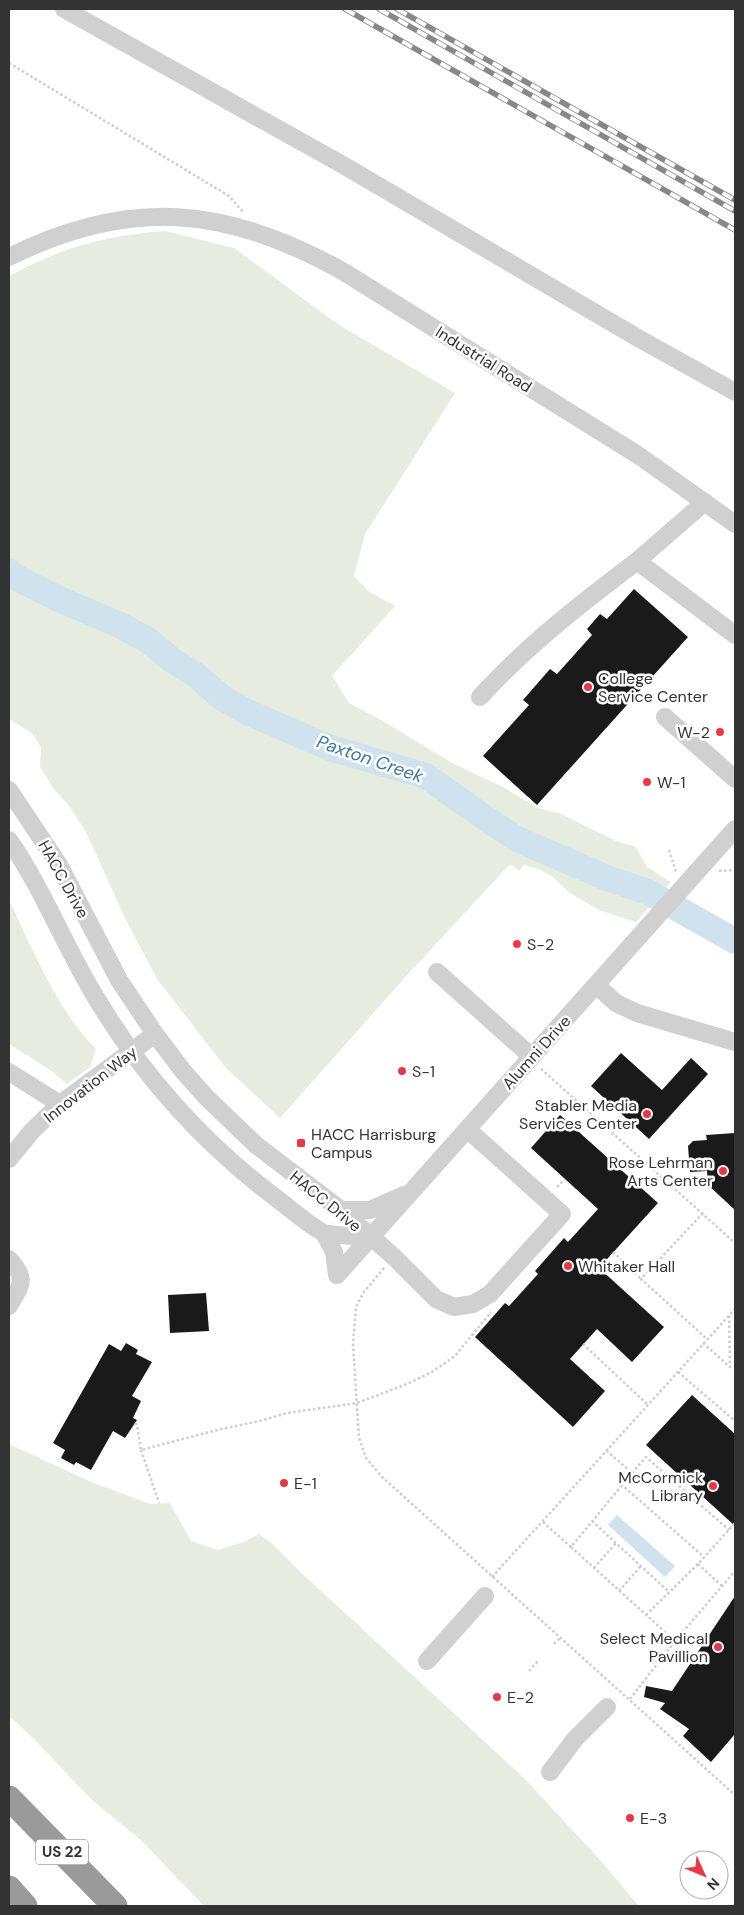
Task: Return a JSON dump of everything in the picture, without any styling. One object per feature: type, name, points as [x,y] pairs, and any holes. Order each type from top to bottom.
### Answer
[{"type":"highway","name":"US 22","points":[[9,1798],[115,1906]]},
{"type":"highway","points":[[9,1888],[25,1906]]},
{"type":"street","points":[[64,9],[334,160],[638,338],[735,392]]},
{"type":"street","name":"Industrial Road","points":[[9,257],[60,234],[124,219],[188,218],[219,222],[260,233],[314,256],[344,272],[638,455],[735,524]]},
{"type":"street","points":[[480,697],[499,676],[566,615],[636,561],[705,502]]},
{"type":"street","points":[[636,561],[735,635]]},
{"type":"street","points":[[665,717],[735,779]]},
{"type":"street","name":"HACC Drive","points":[[9,790],[59,865],[108,960],[136,1008],[183,1071],[231,1121],[283,1167],[340,1210],[371,1237]]},
{"type":"street","name":"Alumni Drive","points":[[324,1233],[334,1252],[337,1275],[467,1129],[536,1063],[596,985],[650,925],[679,882],[735,829]]},
{"type":"street","name":"HACC Drive","points":[[9,840],[33,879],[94,995],[132,1051],[161,1089],[211,1143],[265,1190],[324,1233],[371,1237]]},
{"type":"street","points":[[437,972],[536,1063]]},
{"type":"street","points":[[596,985],[616,1004],[637,1013],[735,1042]]},
{"type":"street","name":"Innovation Way","points":[[9,1159],[32,1130],[60,1104],[155,1034]]},
{"type":"street","points":[[9,1072],[60,1104]]},
{"type":"street","points":[[371,1237],[391,1260],[436,1299],[454,1307],[473,1304],[490,1294],[562,1214],[467,1129]]},
{"type":"street","points":[[340,1210],[370,1210],[412,1192]]},
{"type":"street","points":[[9,1259],[20,1271],[21,1285],[9,1306]]},
{"type":"street","points":[[427,1661],[485,1596]]},
{"type":"street","points":[[550,1772],[575,1740],[607,1707]]},
{"type":"path","points":[[9,63],[229,196],[260,233]]},
{"type":"path","points":[[669,850],[679,882]]},
{"type":"path","points":[[715,871],[735,870]]},
{"type":"path","points":[[536,1063],[735,1243]]},
{"type":"path","points":[[641,1279],[703,1213]]},
{"type":"path","points":[[613,1252],[707,1338]]},
{"type":"path","points":[[391,1260],[363,1293],[356,1307],[353,1344],[359,1438],[366,1458],[373,1468],[492,1577],[735,1794]]},
{"type":"path","points":[[141,1450],[299,1410],[357,1403],[407,1384],[432,1372],[455,1356],[495,1308]]},
{"type":"path","points":[[492,1577],[735,1309]]},
{"type":"path","points":[[729,1315],[730,1367]]},
{"type":"path","points":[[703,1343],[735,1372]]},
{"type":"path","points":[[583,1344],[648,1405]]},
{"type":"path","points":[[678,1372],[735,1421]]},
{"type":"path","points":[[135,1424],[138,1425],[141,1450],[159,1503]]},
{"type":"path","points":[[607,1451],[632,1473]]},
{"type":"path","points":[[571,1547],[621,1484],[646,1457],[729,1530]]},
{"type":"path","points":[[621,1484],[704,1557]]},
{"type":"path","points":[[592,1521],[670,1592]]},
{"type":"path","points":[[543,1522],[674,1641]]},
{"type":"path","points":[[646,1615],[698,1564],[735,1523]]},
{"type":"path","points":[[594,1568],[616,1542]]},
{"type":"path","points":[[698,1564],[722,1586]]},
{"type":"path","points":[[619,1591],[641,1566]]},
{"type":"path","points":[[630,1699],[674,1641],[735,1571]]},
{"type":"path","points":[[554,1644],[561,1637]]},
{"type":"path","points":[[529,1671],[538,1661]]},
{"type":"shaded area","points":[[165,231],[234,248],[339,325],[455,393],[365,534],[354,576],[368,591],[395,606],[332,676],[349,703],[454,764],[501,786],[538,808],[561,814],[616,841],[636,847],[647,867],[671,882],[636,922],[599,910],[570,893],[553,877],[539,869],[524,865],[519,871],[510,864],[408,974],[280,1118],[226,1068],[157,979],[125,918],[86,832],[40,767],[41,748],[38,742],[32,733],[9,719],[9,276],[48,257],[84,244],[122,236]]},
{"type":"shaded area","points":[[9,900],[58,998],[82,1034],[96,1049],[90,1067],[67,1084],[49,1069],[9,1044]]},
{"type":"shaded area","points":[[9,1444],[91,1482],[150,1504],[170,1503],[191,1541],[218,1550],[244,1542],[259,1534],[275,1546],[295,1567],[524,1778],[600,1860],[639,1906],[204,1906],[142,1841],[92,1800],[33,1738],[9,1716]]},
{"type":"water","points":[[617,1515],[675,1566],[665,1577],[608,1525]]},
{"type":"building","name":"College Service Center","points":[[634,589],[688,637],[537,805],[483,756],[529,705],[523,700],[550,669],[557,674],[592,635],[587,629],[600,614],[607,619]]},
{"type":"building","name":"Stabler Media Services Center","points":[[621,1053],[662,1090],[691,1058],[708,1074],[649,1139],[591,1086]]},
{"type":"building","name":"Whitaker Hall","points":[[560,1115],[658,1203],[599,1268],[664,1327],[632,1362],[597,1329],[570,1359],[605,1391],[573,1427],[475,1337],[505,1303],[509,1306],[538,1274],[535,1271],[564,1238],[568,1242],[598,1209],[531,1148]]},
{"type":"building","name":"Rose Lehrman Arts Center","points":[[735,1133],[735,1210],[708,1185],[707,1171],[690,1172],[688,1146],[693,1141],[707,1140],[706,1135]]},
{"type":"building","points":[[206,1293],[209,1331],[170,1333],[168,1295]]},
{"type":"building","points":[[126,1343],[138,1350],[136,1354],[152,1362],[132,1396],[141,1401],[133,1418],[137,1420],[125,1438],[113,1431],[91,1470],[76,1462],[74,1465],[61,1458],[65,1450],[53,1443],[109,1344],[121,1351]]},
{"type":"building","name":"McCormick Library","points":[[692,1395],[735,1434],[735,1526],[646,1445]]},
{"type":"building","name":"Select Medical Pavillion","points":[[735,1596],[735,1734],[711,1762],[683,1736],[689,1729],[660,1709],[665,1703],[644,1697],[646,1686],[672,1691]]},
{"type":"waterway","name":"Paxton Creek","points":[[9,572],[61,600],[120,625],[149,641],[173,661],[196,675],[221,697],[247,712],[330,748],[426,776],[517,839],[607,878],[648,892],[735,941]]},
{"type":"railway","points":[[345,9],[735,230]]},
{"type":"railway","points":[[379,9],[735,211]]},
{"type":"railway","points":[[397,9],[735,200]]},
{"type":"place","name":"College Service Center","points":[[588,687]]},
{"type":"place","name":"W-2","points":[[720,732]]},
{"type":"place","name":"W-1","points":[[647,782]]},
{"type":"place","name":"S-2","points":[[517,944]]},
{"type":"place","name":"S-1","points":[[402,1071]]},
{"type":"place","name":"Stabler Media Services Center","points":[[647,1114]]},
{"type":"place","name":"HACC Harrisburg Campus","points":[[301,1143]]},
{"type":"place","name":"Rose Lehrman Arts Center","points":[[723,1171]]},
{"type":"place","name":"Whitaker Hall","points":[[568,1266]]},
{"type":"place","name":"E-1","points":[[284,1483]]},
{"type":"place","name":"McCormick Library","points":[[713,1486]]},
{"type":"place","name":"Select Medical Pavillion","points":[[718,1647]]},
{"type":"place","name":"E-2","points":[[497,1697]]},
{"type":"place","name":"E-3","points":[[630,1818]]}]
